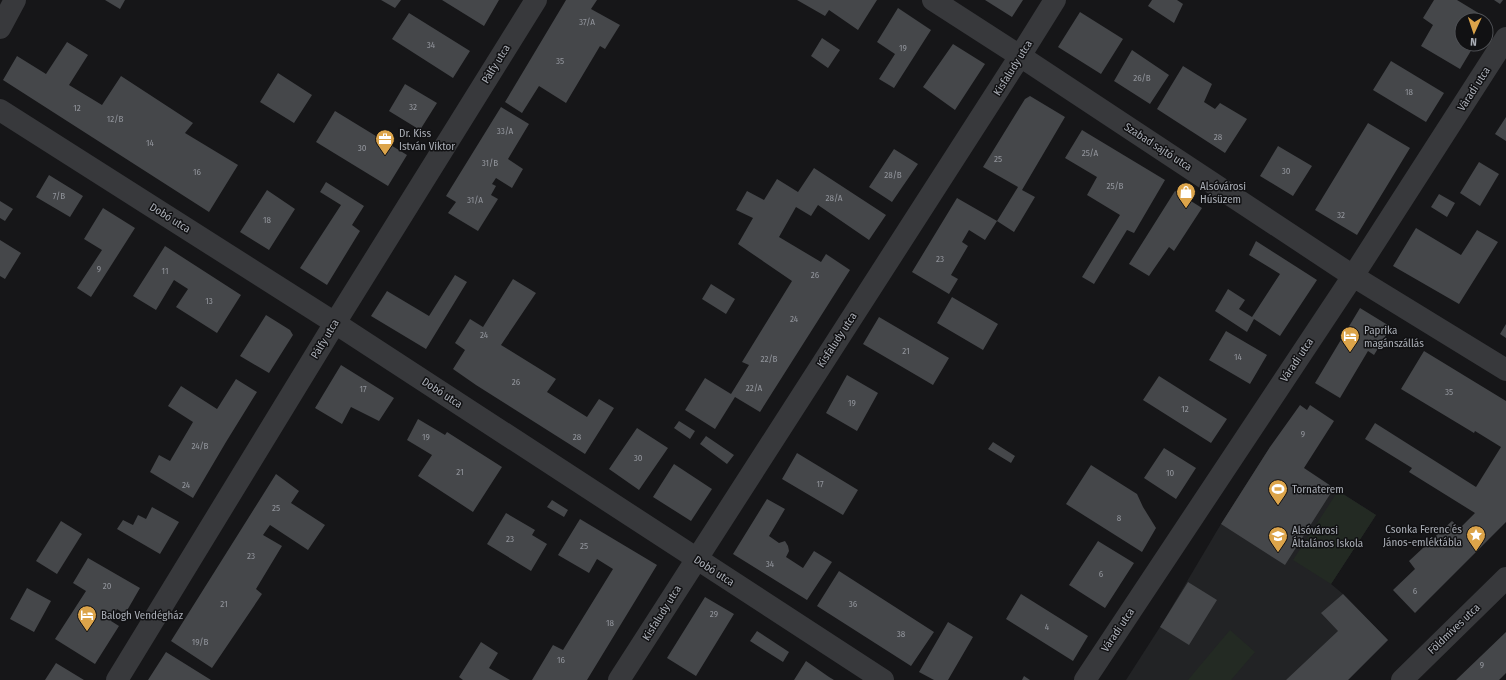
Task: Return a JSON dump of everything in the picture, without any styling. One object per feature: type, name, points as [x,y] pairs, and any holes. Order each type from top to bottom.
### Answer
[{"type":"street","points":[[0,28],[16,0]]},
{"type":"street","name":"Pálfy utca","points":[[117,680],[335,323],[536,0]]},
{"type":"street","name":"Szabad sajtó utca","points":[[933,0],[1353,276],[1506,370]]},
{"type":"street","name":"Kisfaludy utca","points":[[619,680],[1055,0]]},
{"type":"street","name":"Váradi utca","points":[[1085,680],[1353,276],[1506,38]]},
{"type":"street","name":"Dobó utca","points":[[0,110],[335,323],[883,680]]},
{"type":"street","name":"Földmíves utca","points":[[1402,680],[1506,578]]},
{"type":"shaded area","name":"Alsóvárosi Általános Iskola","points":[[1270,447],[1376,515],[1331,584],[1343,594],[1388,640],[1348,680],[1126,680],[1160,627],[1221,524]]},
{"type":"shaded area","points":[[1338,491],[1376,515],[1331,584],[1293,560]]},
{"type":"shaded area","points":[[1230,630],[1255,652],[1231,680],[1188,680]]},
{"type":"building","points":[[105,0],[125,0],[120,9]]},
{"type":"building","points":[[381,0],[401,0],[395,8]]},
{"type":"building","points":[[442,0],[499,0],[484,26]]},
{"type":"building","points":[[566,0],[597,0],[591,9],[620,25],[605,49],[600,46],[566,103],[539,86],[522,113],[505,102]]},
{"type":"building","points":[[797,0],[877,0],[858,30],[829,10],[825,16]]},
{"type":"building","points":[[985,0],[1023,0],[1012,17]]},
{"type":"building","points":[[1152,0],[1177,0],[1183,4],[1174,23],[1148,6]]},
{"type":"building","points":[[1434,0],[1457,0],[1477,12],[1454,12],[1454,52],[1470,52],[1460,69],[1421,46],[1433,25],[1423,18]]},
{"type":"building","points":[[1494,0],[1503,0],[1500,4]]},
{"type":"building","points":[[898,8],[931,30],[894,88],[879,79],[895,54],[877,42]]},
{"type":"building","points":[[1080,12],[1123,39],[1101,74],[1058,47]]},
{"type":"building","points":[[409,13],[470,51],[453,78],[392,39]]},
{"type":"building","points":[[822,38],[840,50],[828,68],[811,56]]},
{"type":"building","points":[[67,42],[88,55],[69,85],[102,105],[121,76],[193,123],[185,133],[238,165],[209,212],[3,80],[17,56],[46,74]]},
{"type":"building","points":[[953,44],[985,64],[955,110],[923,87]]},
{"type":"building","points":[[1132,50],[1169,75],[1150,104],[1114,81]]},
{"type":"building","points":[[1391,61],[1444,93],[1426,122],[1373,90]]},
{"type":"building","points":[[1183,66],[1212,84],[1204,102],[1215,109],[1220,103],[1247,119],[1225,153],[1157,109]]},
{"type":"building","points":[[278,73],[312,95],[294,123],[260,102]]},
{"type":"building","points":[[405,84],[437,103],[420,130],[389,111]]},
{"type":"building","points":[[1030,96],[1065,117],[1022,190],[1035,197],[1014,232],[997,221],[1018,187],[983,167],[1025,99]]},
{"type":"building","points":[[501,107],[529,124],[508,159],[523,169],[512,188],[496,178],[492,184],[496,186],[491,195],[498,199],[478,231],[448,213],[456,202],[446,196]]},
{"type":"building","points":[[335,111],[407,155],[388,186],[316,142]]},
{"type":"building","points":[[1506,117],[1506,141],[1495,134]]},
{"type":"building","points":[[1368,123],[1410,148],[1357,235],[1315,210]]},
{"type":"building","points":[[1082,130],[1165,180],[1134,233],[1127,230],[1094,284],[1082,277],[1120,215],[1087,195],[1097,177],[1065,158]]},
{"type":"building","points":[[1278,146],[1312,166],[1293,196],[1260,176]]},
{"type":"building","points":[[894,149],[918,164],[892,202],[869,187]]},
{"type":"building","points":[[1479,162],[1499,174],[1480,206],[1460,193]]},
{"type":"building","points":[[814,168],[886,215],[869,240],[818,205],[811,216],[796,207],[779,237],[821,262],[826,254],[850,270],[760,412],[735,397],[715,429],[685,410],[705,378],[731,394],[749,365],[742,362],[792,281],[738,244],[753,218],[736,210],[747,191],[764,200],[777,179],[798,192]]},
{"type":"building","points":[[49,175],[83,196],[70,217],[36,197]]},
{"type":"building","points":[[326,182],[364,206],[352,225],[360,231],[327,285],[300,268],[341,205],[320,192]]},
{"type":"building","points":[[267,190],[295,209],[269,250],[240,232]]},
{"type":"building","points":[[1175,191],[1202,208],[1174,251],[1169,247],[1149,276],[1129,264]]},
{"type":"building","points":[[1439,194],[1455,203],[1447,217],[1431,207]]},
{"type":"building","points":[[957,198],[997,221],[985,240],[969,230],[962,242],[968,246],[951,275],[958,279],[949,294],[912,272]]},
{"type":"building","points":[[0,201],[13,209],[5,221],[0,218]]},
{"type":"building","points":[[103,208],[135,228],[91,297],[77,288],[102,250],[84,239]]},
{"type":"building","points":[[1416,228],[1461,255],[1477,230],[1498,242],[1459,304],[1393,266]]},
{"type":"building","points":[[0,240],[21,253],[5,279],[0,276]]},
{"type":"building","points":[[1256,241],[1317,280],[1280,336],[1254,319],[1247,332],[1215,311],[1228,289],[1245,300],[1239,309],[1252,317],[1280,274],[1249,255]]},
{"type":"building","points":[[165,246],[241,295],[217,333],[176,307],[188,289],[174,280],[156,310],[133,296]]},
{"type":"building","points":[[455,275],[467,282],[426,349],[371,316],[387,291],[429,316]]},
{"type":"building","points":[[513,279],[536,293],[501,345],[556,379],[547,392],[587,417],[599,399],[614,408],[585,454],[453,369],[465,350],[455,343],[470,319],[483,327]]},
{"type":"building","points":[[711,284],[735,299],[726,314],[702,299]]},
{"type":"building","points":[[952,297],[998,324],[983,350],[937,323]]},
{"type":"building","name":"Paprika magánszállás","points":[[1360,308],[1391,327],[1374,355],[1368,351],[1340,398],[1315,383]]},
{"type":"building","points":[[266,315],[290,330],[293,335],[269,373],[240,356]]},
{"type":"building","points":[[879,317],[949,358],[933,385],[863,344]]},
{"type":"building","points":[[1506,324],[1506,338],[1500,334]]},
{"type":"building","points":[[1226,331],[1267,355],[1250,384],[1209,360]]},
{"type":"building","points":[[1424,351],[1506,401],[1506,522],[1415,613],[1393,590],[1415,569],[1409,561],[1452,521],[1460,528],[1475,513],[1409,472],[1412,468],[1365,439],[1375,423],[1476,487],[1501,447],[1475,431],[1474,433],[1401,389]]},
{"type":"building","points":[[341,365],[394,398],[379,421],[351,407],[342,424],[315,408]]},
{"type":"building","points":[[847,375],[878,393],[857,431],[826,413]]},
{"type":"building","points":[[1159,376],[1227,419],[1211,443],[1143,400]]},
{"type":"building","points":[[236,379],[257,392],[193,498],[150,472],[159,455],[170,461],[193,422],[168,406],[181,386],[217,409]]},
{"type":"building","name":"Tornaterem","points":[[1300,405],[1307,410],[1310,405],[1334,421],[1304,468],[1334,488],[1285,565],[1221,524],[1270,447]]},
{"type":"building","points":[[418,419],[445,435],[447,432],[502,467],[473,512],[418,476],[432,455],[407,440]]},
{"type":"building","points":[[679,421],[695,431],[690,439],[674,428]]},
{"type":"building","points":[[637,428],[668,448],[639,490],[609,469]]},
{"type":"building","points":[[706,436],[734,455],[727,464],[700,444]]},
{"type":"building","points":[[993,442],[1015,456],[1011,463],[988,449]]},
{"type":"building","points":[[1164,448],[1196,468],[1176,499],[1144,478]]},
{"type":"building","points":[[797,453],[858,490],[843,515],[782,479]]},
{"type":"building","points":[[674,464],[712,489],[691,521],[653,497]]},
{"type":"building","points":[[1091,465],[1137,494],[1156,528],[1142,552],[1066,504]]},
{"type":"building","points":[[276,474],[299,491],[291,503],[325,525],[308,550],[270,525],[263,535],[282,546],[256,589],[262,594],[212,668],[171,641]]},
{"type":"building","points":[[767,499],[785,509],[769,536],[779,543],[785,541],[789,551],[786,557],[803,568],[814,551],[832,562],[807,600],[733,554]]},
{"type":"building","points":[[552,500],[568,510],[564,517],[547,507]]},
{"type":"building","points":[[152,507],[179,522],[160,554],[117,529],[123,520],[133,525],[138,515],[146,519]]},
{"type":"building","points":[[506,513],[535,530],[532,535],[547,544],[531,571],[487,544]]},
{"type":"building","points":[[580,519],[657,565],[587,680],[532,680],[553,645],[563,650],[613,569],[597,559],[589,573],[558,555]]},
{"type":"building","points":[[61,521],[82,534],[57,574],[36,561]]},
{"type":"building","points":[[1098,541],[1134,563],[1105,608],[1069,585]]},
{"type":"building","points":[[88,558],[140,588],[125,614],[117,609],[111,621],[119,626],[95,664],[55,639],[86,591],[73,583]]},
{"type":"building","points":[[839,571],[934,632],[911,666],[817,606]]},
{"type":"building","points":[[1188,582],[1217,600],[1189,645],[1160,627]]},
{"type":"building","points":[[27,588],[51,601],[34,632],[10,619]]},
{"type":"building","points":[[1021,594],[1088,636],[1073,661],[1006,619]]},
{"type":"building","points":[[1343,594],[1388,640],[1348,680],[1286,680],[1338,631],[1321,613]]},
{"type":"building","points":[[705,597],[734,614],[696,676],[667,658]]},
{"type":"building","points":[[948,622],[973,637],[948,680],[934,680],[919,672]]},
{"type":"building","points":[[757,631],[789,652],[783,662],[750,641]]},
{"type":"building","points":[[1506,632],[1506,673],[1499,680],[1456,680]]},
{"type":"building","points":[[481,642],[498,653],[489,668],[510,680],[463,680],[459,677]]},
{"type":"building","points":[[166,652],[211,680],[148,680]]},
{"type":"building","points":[[806,661],[829,677],[834,680],[794,680]]},
{"type":"building","points":[[56,663],[84,680],[45,680]]},
{"type":"building","points":[[1024,676],[1030,680],[1022,680]]},
{"type":"place","name":"Dr. Kiss István Viktor","points":[[385,156]]},
{"type":"place","name":"Alsóvárosi Húsüzem","points":[[1186,209]]},
{"type":"place","name":"Paprika magánszállás","points":[[1350,353]]},
{"type":"place","name":"Tornaterem","points":[[1278,506]]},
{"type":"place","name":"Csonka Ferenc és János-emléktábla","points":[[1476,552]]},
{"type":"place","name":"Alsóvárosi Általános Iskola","points":[[1278,553]]},
{"type":"place","name":"Balogh Vendégház","points":[[87,632]]}]
